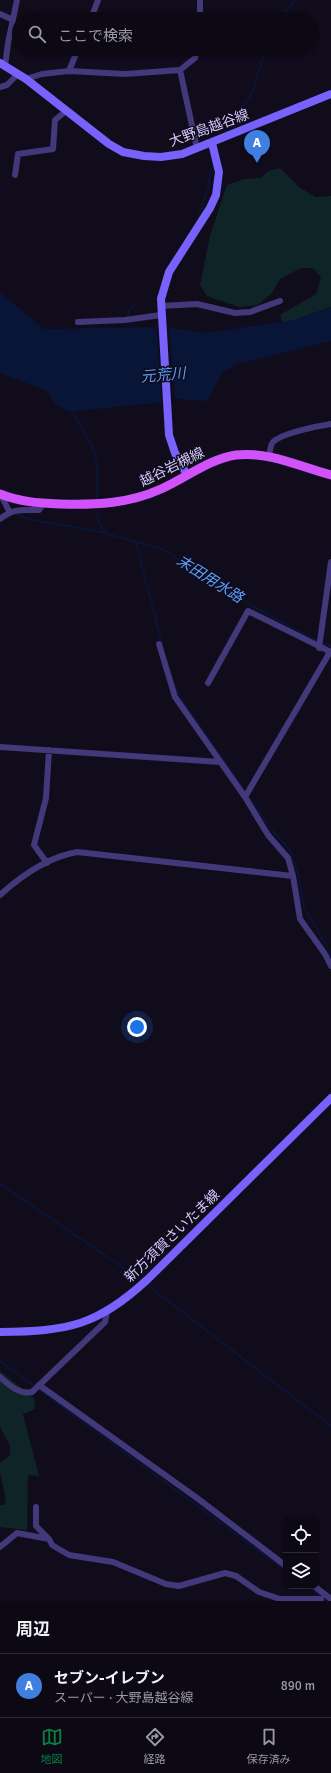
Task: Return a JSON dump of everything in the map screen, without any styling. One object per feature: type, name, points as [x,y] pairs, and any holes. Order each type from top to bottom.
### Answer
[{"type":"main road","name":"大野島越谷線","points":[[3,65],[26,79],[109,144],[123,152],[161,158],[197,149],[331,94]]},
{"type":"main road","points":[[188,476],[171,444],[161,306],[163,291],[169,272],[210,208],[216,195],[219,172],[212,143]]},
{"type":"main road","name":"越谷岩槻線","points":[[0,494],[20,501],[44,503],[96,504],[129,500],[157,491],[211,463],[235,455],[258,455],[269,457],[331,475]]},
{"type":"main road","name":"新方須賀さいたま線","points":[[0,1332],[70,1327],[107,1312],[129,1296],[148,1279],[331,1098]]},
{"type":"street","points":[[15,12],[18,0]]},
{"type":"street","points":[[94,12],[98,0]]},
{"type":"street","points":[[200,0],[200,12]]},
{"type":"street","points":[[0,14],[12,20]]},
{"type":"street","points":[[3,65],[12,24]]},
{"type":"street","points":[[69,72],[75,56]]},
{"type":"street","points":[[26,79],[42,74],[69,72],[125,74],[180,70],[195,56]]},
{"type":"street","points":[[180,70],[197,149]]},
{"type":"street","points":[[0,87],[7,85],[18,74]]},
{"type":"street","points":[[15,175],[18,154],[53,149],[54,120],[66,111]]},
{"type":"street","points":[[161,306],[197,304],[235,313],[250,312],[280,301]]},
{"type":"street","points":[[78,322],[161,318]]},
{"type":"street","points":[[269,457],[274,441],[292,434],[331,424]]},
{"type":"street","points":[[0,494],[9,511]]},
{"type":"street","points":[[0,519],[9,511],[39,510],[44,503]]},
{"type":"street","points":[[319,648],[331,562]]},
{"type":"street","points":[[208,683],[248,611],[319,648],[331,652],[245,797]]},
{"type":"street","points":[[158,644],[175,697],[245,797],[268,835],[288,858],[293,876],[300,919],[325,954],[331,966]]},
{"type":"street","points":[[0,747],[220,762]]},
{"type":"street","points":[[47,863],[34,845],[46,798],[48,750]]},
{"type":"street","points":[[0,895],[15,882],[47,863],[64,854],[77,852],[293,876]]},
{"type":"street","points":[[0,1378],[26,1394],[32,1392],[105,1322],[107,1312]]},
{"type":"street","points":[[39,1385],[197,1498],[283,1564]]},
{"type":"street","points":[[36,1507],[36,1526],[49,1539],[52,1545],[69,1555],[113,1562],[166,1584],[179,1586],[225,1573],[236,1576],[259,1592],[280,1599],[331,1598]]},
{"type":"street","points":[[0,1547],[17,1533],[49,1539]]},
{"type":"street","points":[[316,1589],[322,1598]]},
{"type":"street","points":[[322,1598],[331,1589]]},
{"type":"green space","points":[[280,168],[299,187],[315,197],[331,196],[331,307],[294,320],[282,322],[280,315],[316,294],[321,277],[313,268],[301,268],[280,279],[272,293],[258,305],[239,307],[207,296],[200,285],[210,236],[227,185],[244,179],[261,178],[268,171]]},
{"type":"green space","points":[[0,1371],[34,1398],[35,1409],[23,1414],[39,1476],[28,1475],[27,1530],[0,1527],[0,1505],[4,1505],[6,1500],[0,1472],[0,1463],[10,1455],[10,1446],[0,1427]]},
{"type":"water","points":[[0,292],[44,329],[158,327],[164,402],[69,412],[56,405],[47,391],[2,374],[0,372]]},
{"type":"water","points":[[331,307],[331,341],[238,364],[222,373],[207,401],[175,399],[169,327],[206,333],[294,320]]},
{"type":"pier","points":[[156,325],[159,326],[165,404],[162,404]]},
{"type":"waterway","points":[[286,12],[294,0]]},
{"type":"waterway","points":[[226,131],[251,95],[264,56]]},
{"type":"waterway","points":[[199,213],[208,189],[211,170]]},
{"type":"waterway","points":[[128,316],[129,310],[136,303]]},
{"type":"waterway","points":[[72,410],[94,450],[97,465],[97,500]]},
{"type":"waterway","name":"末田用水路","points":[[97,512],[99,525],[108,534],[162,549],[256,608],[318,642],[331,646]]},
{"type":"waterway","points":[[18,514],[28,519],[106,533]]},
{"type":"waterway","points":[[136,542],[162,645]]},
{"type":"waterway","points":[[174,684],[184,703],[272,830],[290,850],[298,874],[304,907],[331,954]]},
{"type":"waterway","points":[[0,1184],[143,1281]]},
{"type":"waterway","points":[[146,1284],[331,1426]]},
{"type":"waterway","points":[[0,1361],[283,1569]]},
{"type":"waterway","points":[[311,1589],[327,1601]]},
{"type":"place","name":"セブン-イレブン","points":[[257,163]]},
{"type":"water label","name":"元荒川","points":[[163,375]]}]
